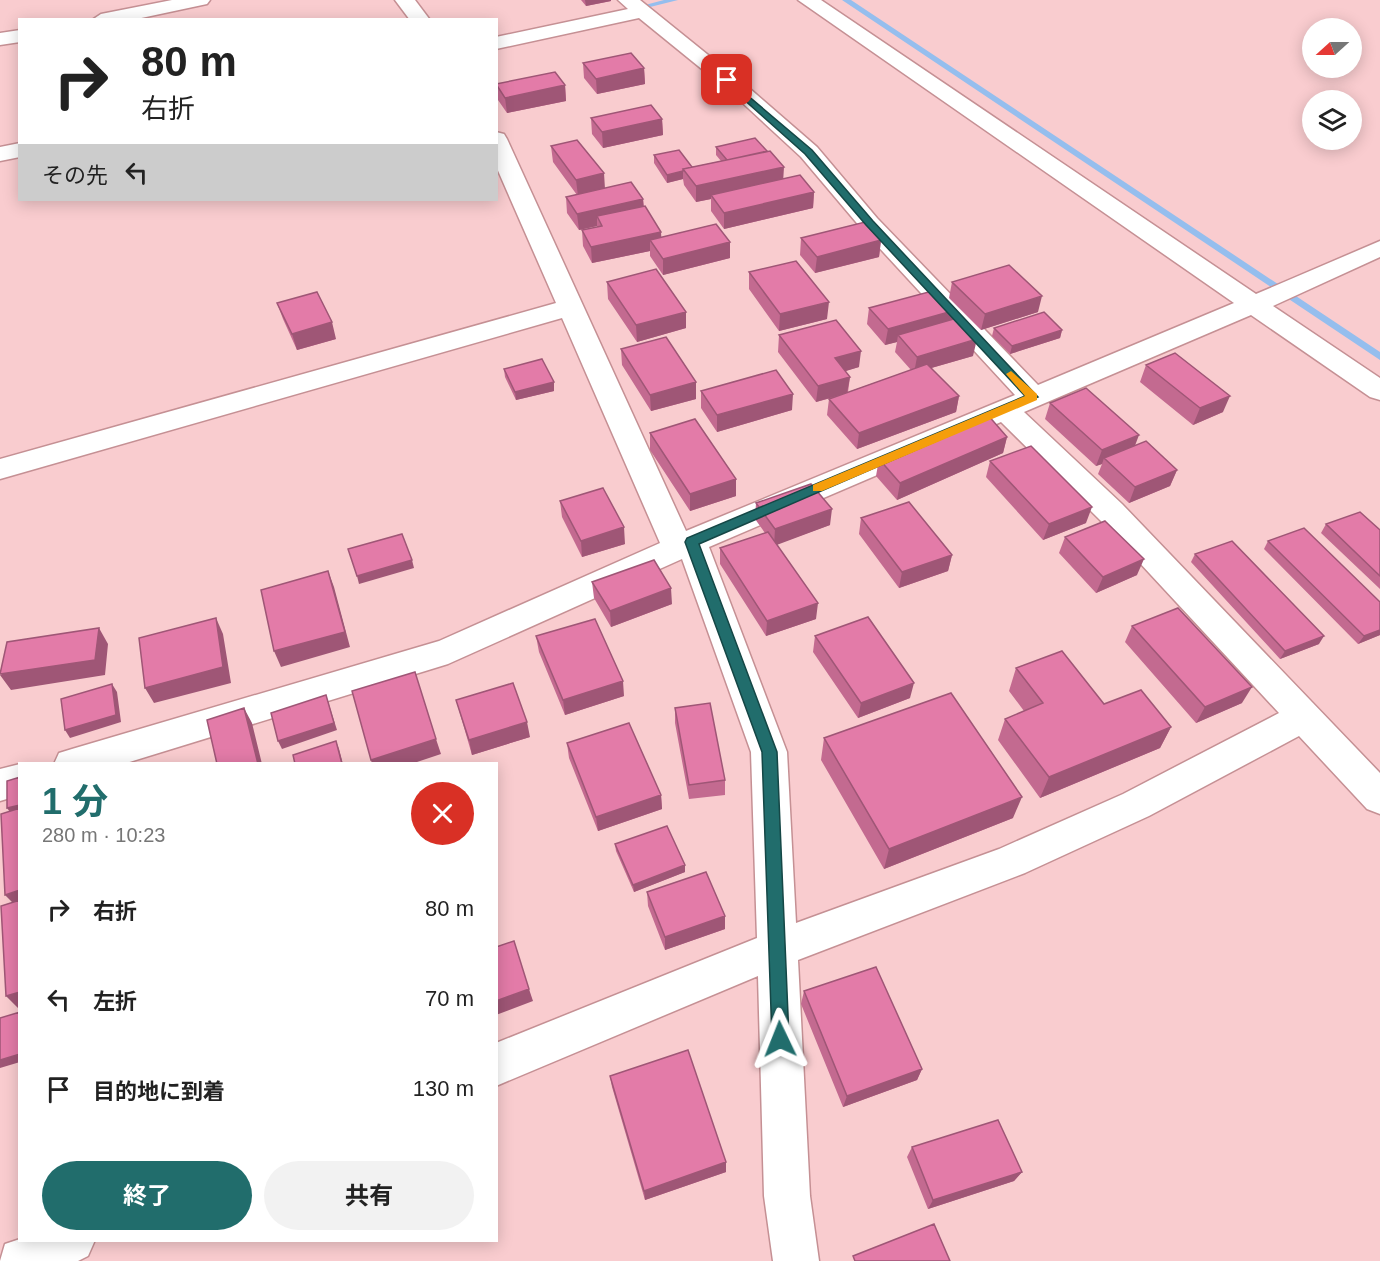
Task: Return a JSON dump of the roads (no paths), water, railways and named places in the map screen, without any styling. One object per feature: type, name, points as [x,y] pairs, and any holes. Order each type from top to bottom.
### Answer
[{"type":"street","points":[[111,18],[200,0]]},
{"type":"street","points":[[405,0],[418,18]]},
{"type":"street","points":[[808,0],[1380,391]]},
{"type":"street","points":[[498,42],[635,6],[742,92],[809,152],[870,223],[1033,397]]},
{"type":"street","points":[[0,39],[18,36]]},
{"type":"street","points":[[498,144],[571,307],[685,545],[769,752],[787,1196],[796,1261]]},
{"type":"street","points":[[0,154],[18,150]]},
{"type":"street","points":[[79,762],[448,651],[685,545],[1380,248]]},
{"type":"street","points":[[0,469],[571,307]]},
{"type":"street","points":[[1004,409],[1111,512],[1380,798]]},
{"type":"street","points":[[498,1064],[777,949],[1012,861],[1136,805],[1303,717]]},
{"type":"street","points":[[0,785],[18,780]]},
{"type":"street","points":[[22,1261],[67,1242]]},
{"type":"waterway","points":[[630,10],[674,0]]},
{"type":"waterway","points":[[846,0],[1380,357]]}]
